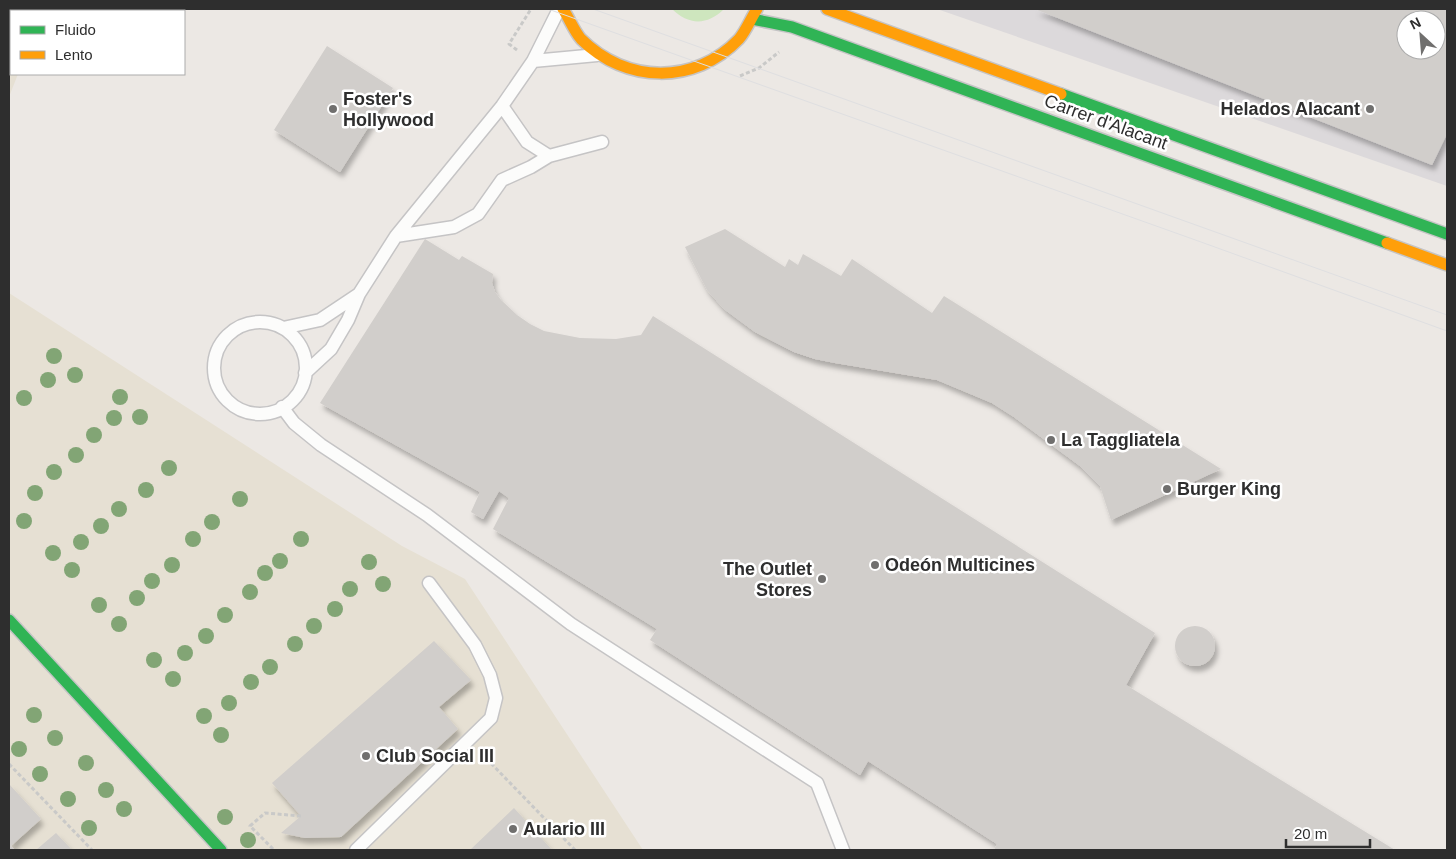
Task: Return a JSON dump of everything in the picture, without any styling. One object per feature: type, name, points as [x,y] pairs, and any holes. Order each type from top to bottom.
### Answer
[{"type":"main road","points":[[563,9],[571,26],[582,40],[599,55],[616,65],[641,73],[668,74],[684,72],[703,65],[726,51],[742,34],[754,14]]},
{"type":"main road","name":"Carrer d'Alacant","points":[[827,9],[1447,234]]},
{"type":"main road","name":"Carrer d'Alacant","points":[[754,14],[1447,265]]},
{"type":"main road","points":[[9,620],[221,850]]},
{"type":"lane","points":[[305,373],[331,349],[348,320],[359,294],[396,236],[502,106],[533,61],[559,9]]},
{"type":"lane","points":[[533,61],[599,55]]},
{"type":"lane","points":[[502,106],[527,142],[549,156]]},
{"type":"lane","points":[[396,236],[454,227],[478,214],[502,180],[549,156],[602,142]]},
{"type":"lane","points":[[283,328],[320,320],[359,294]]},
{"type":"lane","points":[[261,321],[277,324],[290,333],[300,345],[306,361],[305,373],[299,392],[288,404],[274,412],[258,414],[242,411],[229,402],[218,390],[214,375],[214,359],[220,343],[231,331],[245,324],[261,321]]},
{"type":"lane","points":[[282,407],[294,423],[321,445],[427,514],[571,624],[817,783],[843,850]]},
{"type":"lane","points":[[356,850],[491,718],[496,698],[490,675],[476,645],[429,583]]},
{"type":"path","points":[[531,9],[509,44],[533,61]]},
{"type":"path","points":[[739,77],[759,68],[780,51]]},
{"type":"path","points":[[470,740],[575,850]]},
{"type":"path","points":[[9,764],[92,850]]},
{"type":"path","points":[[273,850],[250,826],[265,813],[301,816]]},
{"type":"shaded area","points":[[9,9],[12,10],[10,10],[10,75],[18,75],[9,97]]},
{"type":"shaded area","name":"Helados Alacant","points":[[937,9],[1447,9],[1447,186]]},
{"type":"shaded area","points":[[9,293],[402,546],[465,579],[643,850],[9,850]]},
{"type":"green space","points":[[672,9],[724,9],[718,15],[704,21],[691,21]]},
{"type":"building","name":"Helados Alacant","points":[[1035,9],[1447,9],[1447,134],[1432,165]]},
{"type":"building","name":"Foster's Hollywood","points":[[327,46],[393,88],[340,172],[274,130]]},
{"type":"building","points":[[725,229],[785,267],[789,259],[798,265],[803,254],[841,276],[852,259],[932,313],[944,296],[1221,469],[1111,520],[1100,486],[1080,466],[992,403],[937,380],[835,363],[794,352],[755,332],[724,309],[707,290],[685,247]]},
{"type":"building","name":"The Outlet Stores","points":[[425,239],[459,260],[462,256],[493,274],[492,283],[495,292],[501,300],[517,315],[544,331],[580,338],[616,339],[641,335],[653,316],[1155,633],[1126,685],[1395,850],[994,850],[997,844],[868,761],[860,775],[650,640],[657,629],[493,529],[509,498],[499,491],[483,519],[471,512],[480,492],[320,403]]},
{"type":"building","points":[[1199,626],[1206,629],[1212,635],[1215,646],[1214,654],[1206,663],[1199,666],[1191,666],[1184,663],[1176,654],[1175,642],[1178,635],[1187,627]]},
{"type":"building","name":"Club Social III","points":[[434,641],[471,680],[439,707],[458,729],[341,837],[305,838],[281,833],[301,816],[272,783]]},
{"type":"building","points":[[9,784],[41,819],[11,846],[15,850],[9,850]]},
{"type":"building","name":"Aulario III","points":[[514,808],[552,850],[470,850]]},
{"type":"building","points":[[56,833],[72,850],[36,850]]},
{"type":"tram line","points":[[548,9],[1447,331]]},
{"type":"tram line","points":[[593,9],[1447,315]]},
{"type":"traffic: fast","points":[[752,19],[792,27],[1387,243]]},
{"type":"traffic: fast","points":[[1061,94],[1447,234]]},
{"type":"traffic: fast","points":[[9,620],[221,850]]},
{"type":"traffic: slow","points":[[563,9],[581,39],[599,54],[618,64],[639,71],[660,73],[682,71],[702,65],[721,54],[739,39],[757,9]]},
{"type":"traffic: slow","points":[[827,9],[1061,94]]},
{"type":"traffic: slow","points":[[1387,243],[1447,265]]},
{"type":"place","name":"Foster's Hollywood","points":[[333,109]]},
{"type":"place","name":"Helados Alacant","points":[[1370,109]]},
{"type":"place","name":"La Taggliatela","points":[[1051,440]]},
{"type":"place","name":"Burger King","points":[[1167,489]]},
{"type":"place","name":"Odeón Multicines","points":[[875,565]]},
{"type":"place","name":"The Outlet Stores","points":[[822,579]]},
{"type":"place","name":"Club Social III","points":[[366,756]]},
{"type":"place","name":"Aulario III","points":[[513,829]]}]
